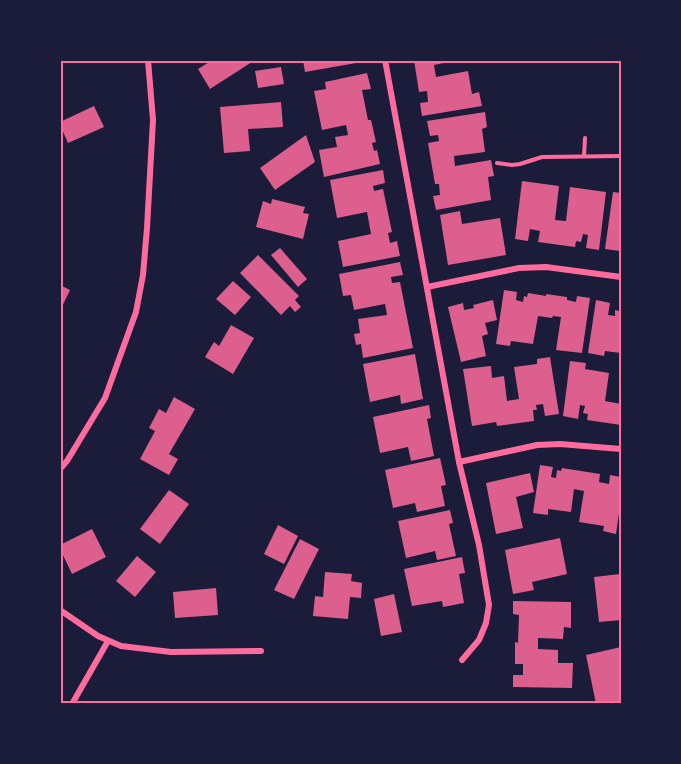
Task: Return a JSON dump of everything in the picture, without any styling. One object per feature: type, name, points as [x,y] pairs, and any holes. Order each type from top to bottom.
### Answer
[{"type":"street","points":[[60,469],[105,398],[136,312],[143,275],[153,120],[148,60]]},
{"type":"street","points":[[385,60],[459,462],[479,546],[489,605],[486,623],[479,640],[462,660]]},
{"type":"street","points":[[427,286],[533,267],[621,278]]},
{"type":"street","points":[[459,462],[537,445],[560,444],[621,449]]},
{"type":"street","points":[[60,610],[98,636],[120,646],[171,652],[261,651]]},
{"type":"street","points":[[72,704],[108,640]]},
{"type":"path","points":[[584,156],[585,138]]},
{"type":"path","points":[[496,163],[520,164],[542,157],[621,156]]},
{"type":"building","points":[[210,60],[255,60],[210,89],[198,69]]},
{"type":"building","points":[[303,60],[361,60],[362,62],[305,72]]},
{"type":"building","points":[[414,60],[454,60],[434,65],[436,77],[468,71],[472,94],[479,92],[482,106],[422,116],[420,103],[428,102],[427,91],[419,92]]},
{"type":"building","points":[[281,67],[284,84],[258,88],[255,71]]},
{"type":"building","points":[[367,73],[371,89],[362,90],[368,120],[371,120],[376,142],[372,143],[374,151],[377,150],[380,164],[324,177],[319,150],[337,147],[335,137],[348,135],[346,125],[322,130],[314,91],[326,89],[325,82]]},
{"type":"building","points":[[281,102],[283,127],[248,129],[250,151],[224,153],[220,107]]},
{"type":"building","points":[[94,106],[104,127],[68,143],[60,122]]},
{"type":"building","points":[[485,112],[487,127],[482,129],[485,152],[454,156],[455,166],[491,160],[494,176],[488,177],[491,200],[436,210],[433,196],[440,195],[439,184],[435,184],[428,143],[439,141],[438,135],[430,136],[427,121]]},
{"type":"building","points":[[306,135],[315,162],[275,190],[260,168]]},
{"type":"building","points":[[383,170],[385,183],[373,186],[374,191],[383,189],[392,232],[388,233],[390,243],[397,241],[400,256],[343,267],[338,241],[371,234],[367,212],[337,218],[330,180]]},
{"type":"building","points":[[522,181],[559,186],[555,220],[566,221],[570,187],[606,192],[599,250],[586,248],[588,235],[583,234],[581,242],[576,241],[575,247],[538,242],[540,231],[530,229],[528,241],[515,239]]},
{"type":"building","points":[[613,192],[621,193],[620,251],[605,249]]},
{"type":"building","points":[[272,199],[305,207],[303,213],[309,214],[303,239],[256,227],[263,201],[271,204]]},
{"type":"building","points":[[460,211],[462,224],[500,218],[506,255],[448,265],[440,215]]},
{"type":"building","points":[[280,248],[307,279],[298,287],[271,255]]},
{"type":"building","points":[[258,255],[299,296],[295,300],[301,307],[295,312],[290,306],[281,315],[240,273]]},
{"type":"building","points":[[400,262],[403,275],[391,277],[392,283],[400,282],[413,348],[363,358],[361,344],[356,345],[354,334],[360,333],[358,319],[387,315],[385,304],[354,310],[351,295],[343,296],[339,274]]},
{"type":"building","points":[[233,281],[251,297],[235,315],[216,299]]},
{"type":"building","points":[[60,285],[70,290],[60,311]]},
{"type":"building","points":[[504,290],[517,292],[516,300],[523,302],[524,296],[527,297],[528,293],[567,297],[567,300],[576,302],[577,296],[590,298],[582,353],[556,350],[561,317],[553,316],[552,318],[538,316],[533,344],[511,341],[510,346],[496,344]]},
{"type":"building","points":[[493,300],[497,320],[485,323],[488,334],[482,336],[486,356],[461,362],[448,307],[463,303],[464,310]]},
{"type":"building","points":[[596,300],[610,303],[608,315],[615,316],[615,310],[619,311],[621,304],[621,353],[605,351],[604,356],[588,353]]},
{"type":"building","points":[[231,325],[254,338],[233,374],[205,357],[214,342],[219,346]]},
{"type":"building","points":[[415,354],[423,399],[401,404],[400,395],[370,402],[363,364]]},
{"type":"building","points":[[550,357],[559,414],[545,416],[543,404],[536,405],[537,410],[533,410],[534,421],[497,426],[496,422],[472,426],[463,369],[491,366],[492,378],[504,376],[507,401],[519,399],[514,367],[537,364],[537,359]]},
{"type":"building","points":[[570,361],[586,363],[585,369],[609,373],[605,401],[621,404],[621,425],[587,420],[588,414],[583,413],[585,406],[580,405],[578,419],[563,416]]},
{"type":"building","points":[[174,397],[195,409],[169,454],[178,459],[169,475],[140,459],[155,431],[149,428],[159,409],[166,413]]},
{"type":"building","points":[[429,405],[431,418],[427,419],[434,456],[411,461],[408,447],[380,453],[373,417]]},
{"type":"building","points":[[440,458],[446,485],[441,486],[445,506],[417,512],[415,503],[393,508],[385,470]]},
{"type":"building","points":[[540,465],[553,467],[551,477],[556,478],[557,470],[561,471],[562,468],[600,474],[599,482],[609,484],[610,475],[621,477],[621,499],[616,534],[603,531],[604,526],[579,522],[584,491],[574,489],[571,512],[548,509],[548,515],[533,513]]},
{"type":"building","points":[[530,473],[534,492],[516,497],[523,528],[496,534],[486,483]]},
{"type":"building","points":[[169,490],[189,504],[160,544],[140,529]]},
{"type":"building","points":[[450,510],[453,523],[449,524],[456,556],[437,560],[435,551],[406,558],[398,521]]},
{"type":"building","points":[[278,525],[298,536],[284,564],[264,554]]},
{"type":"building","points":[[92,529],[106,557],[72,574],[60,545]]},
{"type":"building","points":[[560,538],[567,574],[532,582],[534,590],[513,594],[505,550]]},
{"type":"building","points":[[300,539],[319,549],[294,599],[274,590]]},
{"type":"building","points":[[137,556],[156,572],[135,597],[116,581]]},
{"type":"building","points":[[462,557],[465,573],[459,574],[464,603],[443,607],[442,601],[412,606],[404,569]]},
{"type":"building","points":[[325,572],[352,574],[351,581],[362,583],[361,598],[350,597],[348,619],[313,616],[315,596],[323,597]]},
{"type":"building","points":[[620,574],[621,620],[599,622],[594,577]]},
{"type":"building","points":[[216,588],[218,615],[175,618],[173,592]]},
{"type":"building","points":[[394,594],[402,632],[381,636],[374,599]]},
{"type":"building","points":[[513,601],[571,602],[571,628],[564,627],[563,639],[538,638],[538,649],[558,650],[558,663],[573,663],[572,688],[513,687],[513,675],[523,675],[523,664],[515,664],[519,615],[513,614]]},
{"type":"building","points":[[621,647],[621,704],[596,704],[586,655]]}]
